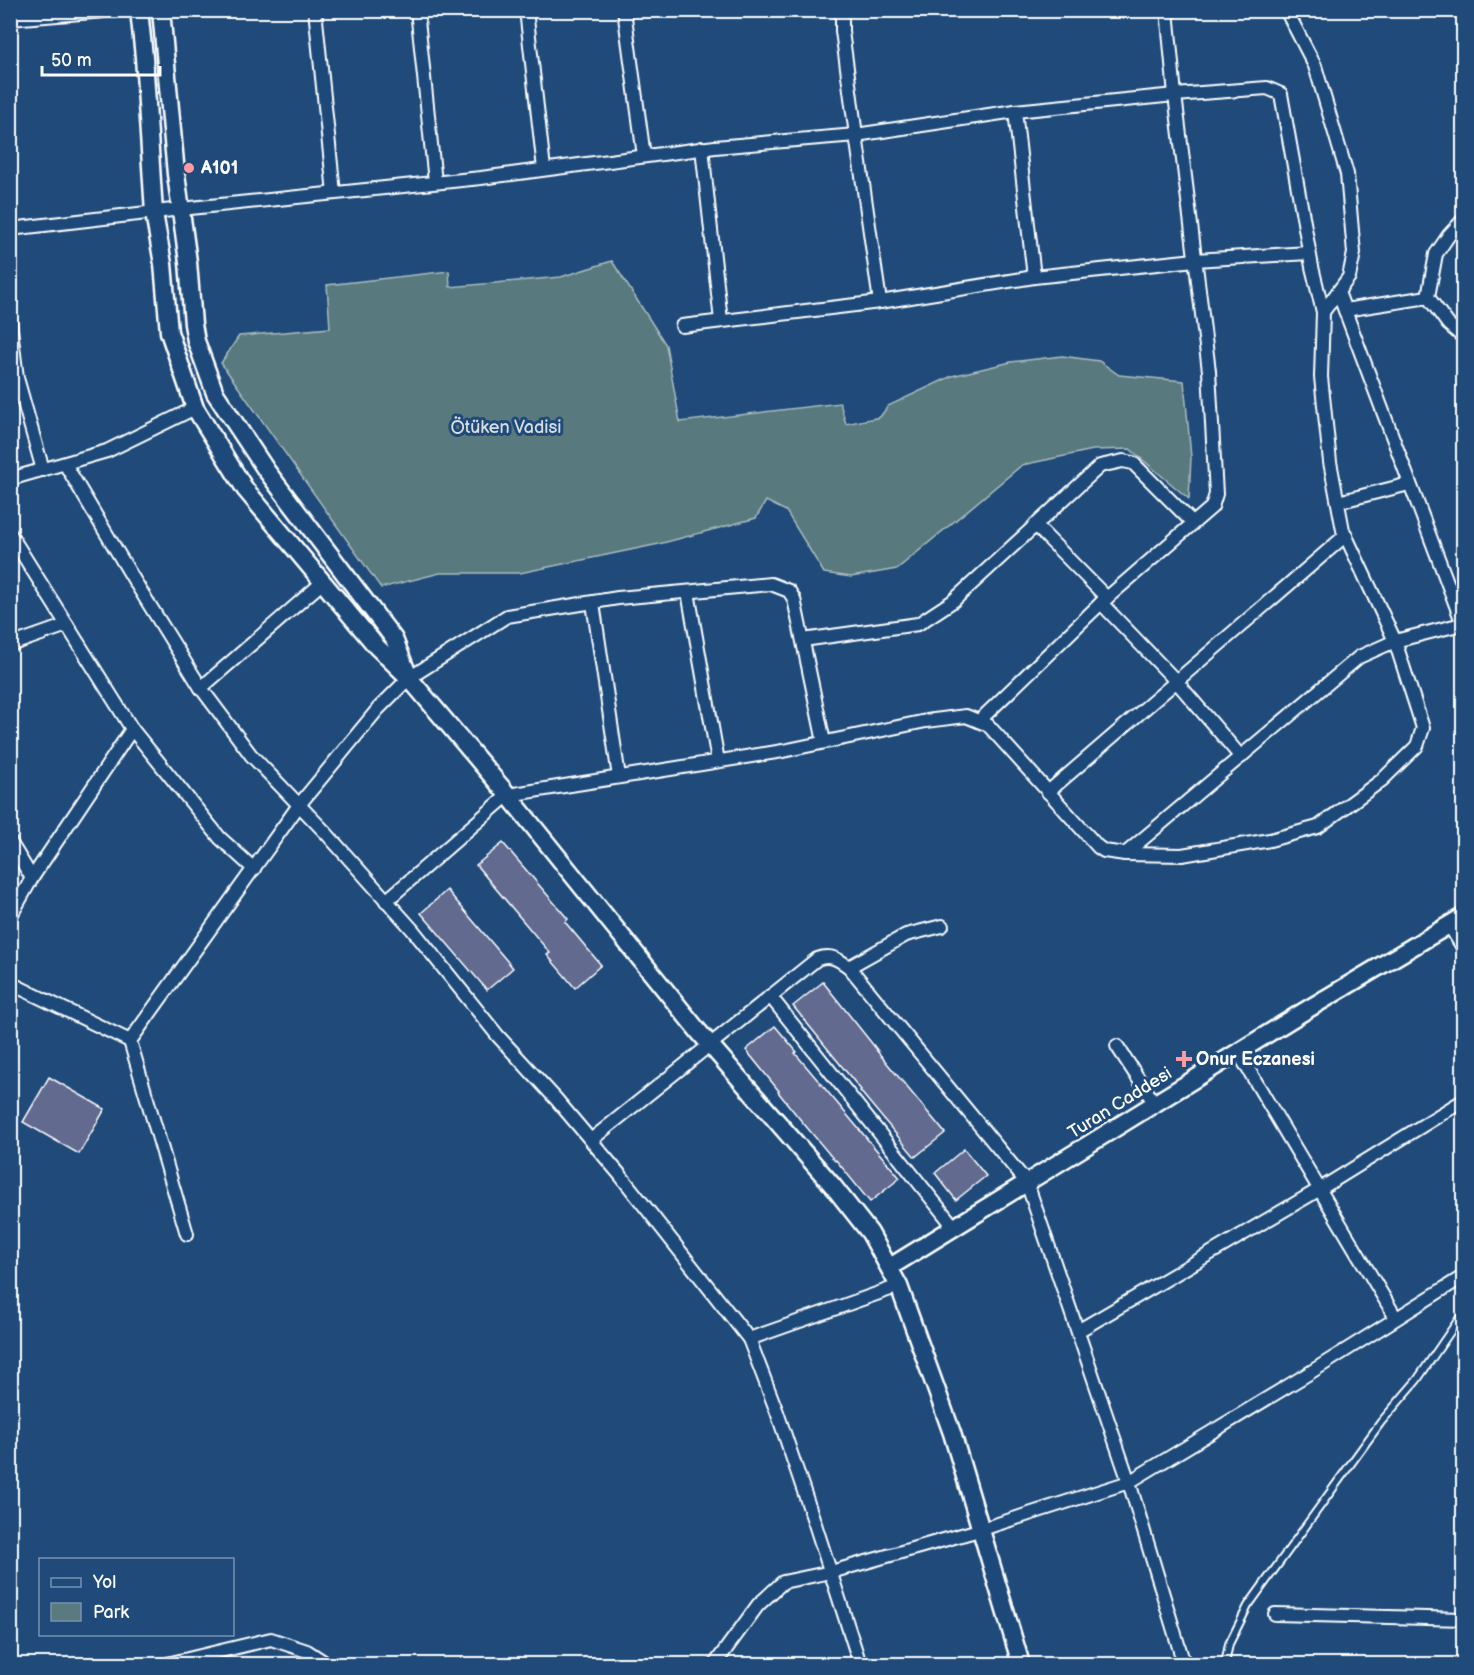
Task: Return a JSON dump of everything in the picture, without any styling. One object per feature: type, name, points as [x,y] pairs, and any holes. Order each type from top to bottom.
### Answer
[{"type":"street","points":[[10,19],[117,10]]},
{"type":"street","points":[[139,10],[154,213],[163,264],[169,332],[195,408],[245,489],[377,647],[409,678],[508,795],[710,1045],[833,1186],[870,1233],[899,1286],[952,1433],[1021,1665]]},
{"type":"street","points":[[161,10],[176,174],[196,341],[215,393],[266,470],[394,639],[409,678]]},
{"type":"street","points":[[315,10],[334,193]]},
{"type":"street","points":[[417,10],[435,182]]},
{"type":"street","points":[[526,10],[544,169]]},
{"type":"street","points":[[624,10],[644,156]]},
{"type":"street","points":[[842,10],[856,135],[880,302]]},
{"type":"street","points":[[979,721],[1104,600],[1212,507],[1216,494],[1209,371],[1175,95],[1167,10]]},
{"type":"street","points":[[1286,10],[1315,66],[1347,174],[1354,253],[1349,277],[1323,312]]},
{"type":"street","points":[[10,229],[435,182],[702,148],[856,135],[1015,111],[1267,88],[1281,94],[1309,253],[1323,312],[1321,377],[1330,462],[1338,501],[1346,535],[1395,640],[1423,728],[1417,746],[1382,780],[1318,827],[1270,840],[1182,855],[1125,854],[1104,851],[988,725],[966,716],[926,721],[718,761],[508,795],[387,901]]},
{"type":"street","points":[[1015,111],[1034,278]]},
{"type":"street","points":[[702,148],[721,321]]},
{"type":"street","points":[[1464,219],[1436,254],[1428,297],[1448,324],[1464,338]]},
{"type":"street","points":[[682,326],[880,302],[1034,278],[1195,260],[1309,253]]},
{"type":"street","points":[[1125,854],[1359,657],[1395,640],[1463,626],[1338,292]]},
{"type":"street","points":[[1345,310],[1428,297]]},
{"type":"street","points":[[10,321],[17,378],[43,470]]},
{"type":"street","points":[[10,479],[107,451],[195,408]]},
{"type":"street","points":[[803,640],[918,624],[953,601],[1100,466],[1123,461],[1133,463],[1193,523]]},
{"type":"street","points":[[64,464],[201,688],[251,755],[412,929],[498,1036],[556,1099],[621,1176],[749,1339],[777,1412],[860,1665]]},
{"type":"street","points":[[1338,501],[1409,484]]},
{"type":"street","points":[[1035,525],[1176,681],[1241,757]]},
{"type":"street","points":[[10,534],[132,729],[220,838],[254,868]]},
{"type":"street","points":[[1048,792],[1346,535]]},
{"type":"street","points":[[201,688],[323,582]]},
{"type":"street","points":[[130,1041],[299,805],[378,709],[409,678],[507,616],[618,598],[771,584],[789,591],[798,615],[824,742]]},
{"type":"street","points":[[688,592],[718,761]]},
{"type":"street","points":[[593,603],[620,777]]},
{"type":"street","points":[[10,645],[67,625]]},
{"type":"street","points":[[10,917],[32,878],[132,729]]},
{"type":"street","points":[[10,842],[32,878]]},
{"type":"street","name":"Turan Caddesi","points":[[890,1267],[1238,1052],[1464,916]]},
{"type":"street","points":[[1449,925],[1464,949]]},
{"type":"street","points":[[849,967],[906,935],[942,926]]},
{"type":"street","points":[[591,1140],[817,959],[825,956],[834,957],[849,967],[1028,1183],[1129,1482],[1184,1665]]},
{"type":"street","points":[[10,983],[130,1041],[187,1234]]},
{"type":"street","points":[[770,996],[955,1228]]},
{"type":"street","points":[[1117,1046],[1155,1104]]},
{"type":"street","points":[[1238,1052],[1396,1318]]},
{"type":"street","points":[[1078,1331],[1320,1189],[1464,1100]]},
{"type":"street","points":[[715,1665],[758,1605],[783,1582],[831,1572],[979,1530],[1129,1482],[1464,1276]]},
{"type":"street","points":[[749,1339],[899,1286]]},
{"type":"street","points":[[1275,1614],[1464,1619]]},
{"type":"street","points":[[167,1665],[271,1639],[307,1651],[327,1665]]},
{"type":"lane","points":[[1225,1665],[1229,1644],[1248,1606],[1380,1422],[1417,1380],[1464,1315]]},
{"type":"green space","name":"Ötüken Vadisi","points":[[612,261],[666,345],[680,422],[840,403],[846,424],[880,417],[888,406],[952,376],[1011,362],[1062,356],[1099,361],[1119,375],[1184,381],[1191,457],[1189,499],[1130,449],[1093,450],[1022,465],[897,569],[851,577],[824,573],[786,511],[766,501],[756,518],[659,544],[520,573],[440,573],[381,588],[221,363],[239,336],[330,328],[327,285],[449,271],[450,287],[561,277]]},
{"type":"building","points":[[503,843],[568,919],[565,922],[601,965],[575,988],[547,955],[550,953],[476,865]]},
{"type":"building","points":[[447,890],[513,968],[487,990],[421,913]]},
{"type":"building","points":[[823,982],[945,1133],[915,1157],[793,1006]]},
{"type":"building","points":[[775,1026],[900,1178],[870,1202],[799,1118],[746,1050]]},
{"type":"building","points":[[49,1077],[105,1109],[79,1154],[23,1122]]},
{"type":"building","points":[[964,1149],[986,1176],[956,1200],[935,1173]]},
{"type":"place","name":"A101","points":[[189,168]]},
{"type":"place","name":"Onur Eczanesi","points":[[1184,1059]]}]
